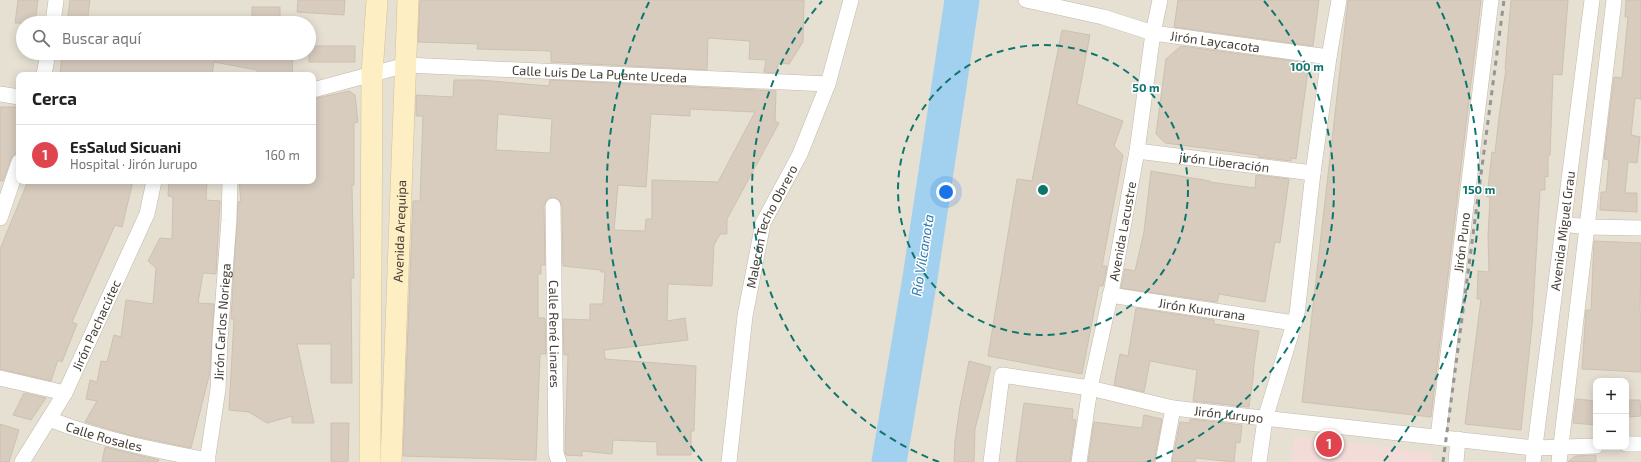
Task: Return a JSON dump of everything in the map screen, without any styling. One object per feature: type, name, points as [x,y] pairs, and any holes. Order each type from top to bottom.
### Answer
[{"type":"street","points":[[53,16],[56,0]]},
{"type":"street","points":[[370,462],[372,74],[377,0]]},
{"type":"street","name":"Avenida Arequipa","points":[[391,462],[408,0]]},
{"type":"street","name":"Malecón Techo Obrero","points":[[729,462],[745,316],[763,224],[800,154],[828,84],[851,0]]},
{"type":"street","name":"Jirón Laycacota","points":[[1026,0],[1103,17],[1153,33],[1329,57]]},
{"type":"street","name":"Avenida Lacustre","points":[[1079,462],[1090,388],[1110,295],[1137,151],[1153,33],[1160,0]]},
{"type":"street","points":[[1259,462],[1266,419],[1297,314],[1313,174],[1329,57],[1339,0]]},
{"type":"street","name":"Jirón Puno","points":[[1438,437],[1491,0]]},
{"type":"street","name":"Avenida Miguel Grau","points":[[1534,455],[1592,0]]},
{"type":"street","name":"Avenida Miguel Grau","points":[[1559,462],[1614,0]]},
{"type":"street","points":[[45,72],[47,60]]},
{"type":"street","name":"Calle Luis De La Puente Uceda","points":[[372,74],[406,65],[828,84]]},
{"type":"street","points":[[316,89],[372,74]]},
{"type":"street","points":[[0,94],[16,97]]},
{"type":"street","name":"jirón Liberación","points":[[1137,151],[1313,174]]},
{"type":"street","points":[[0,218],[16,171]]},
{"type":"street","name":"Jirón Pachacútec","points":[[22,462],[65,393],[147,214],[153,184]]},
{"type":"street","name":"Jirón Carlos Noriega","points":[[207,461],[218,389],[230,184]]},
{"type":"street","name":"Calle René Linares","points":[[553,206],[556,453],[559,462]]},
{"type":"street","points":[[1563,224],[1588,227],[1641,228]]},
{"type":"street","name":"Jirón Kunurana","points":[[1110,295],[1294,323]]},
{"type":"street","name":"Jirón Jurupo","points":[[991,462],[1002,375],[1090,388],[1173,408],[1458,439],[1534,455],[1560,447],[1593,446]]},
{"type":"street","points":[[0,378],[65,393]]},
{"type":"street","points":[[1163,462],[1173,408]]},
{"type":"street","name":"Calle Rosales","points":[[49,419],[79,430],[156,451],[207,461]]},
{"type":"street","points":[[1456,462],[1458,439]]},
{"type":"street","points":[[1629,444],[1641,444]]},
{"type":"shaded area","points":[[0,0],[1641,0],[1641,462],[0,462]]},
{"type":"shaded area","points":[[1294,436],[1433,453],[1432,462],[1291,462]]},
{"type":"building","points":[[18,0],[38,0],[36,16],[16,16],[15,23]]},
{"type":"building","points":[[70,0],[90,0],[88,16],[68,16]]},
{"type":"building","points":[[298,0],[345,0],[344,15],[297,12]]},
{"type":"building","points":[[420,0],[804,0],[803,42],[789,64],[778,63],[777,73],[764,72],[766,60],[749,59],[750,41],[708,38],[707,70],[551,62],[551,51],[477,49],[478,44],[418,42]]},
{"type":"building","points":[[1178,0],[1319,0],[1313,46],[1174,27]]},
{"type":"building","points":[[1348,0],[1481,0],[1431,417],[1302,402]]},
{"type":"building","points":[[1511,0],[1568,0],[1562,75],[1553,74],[1548,177],[1545,176],[1545,190],[1540,190],[1532,326],[1521,430],[1465,424],[1481,299],[1477,299],[1478,271],[1489,272],[1488,237],[1490,197],[1487,197],[1492,152],[1495,153],[1506,69]]},
{"type":"building","points":[[1626,0],[1641,0],[1641,99],[1635,98],[1631,135],[1640,137],[1637,163],[1628,162],[1625,193],[1637,193],[1637,212],[1600,210],[1601,192],[1606,192],[1609,160],[1604,159],[1614,77],[1622,78],[1628,17],[1625,17]]},
{"type":"building","points":[[252,7],[280,7],[280,16],[252,16]]},
{"type":"building","points":[[1062,30],[1090,35],[1077,104],[1123,121],[1114,146],[1123,155],[1102,266],[1107,266],[1103,286],[1099,286],[1082,374],[988,356],[1017,179],[1032,181]]},
{"type":"building","points":[[316,46],[355,46],[355,62],[309,62],[309,60],[316,60]]},
{"type":"building","points":[[1181,46],[1309,63],[1296,159],[1291,158],[1291,161],[1258,157],[1258,155],[1165,143],[1156,134],[1166,59]]},
{"type":"building","points":[[61,60],[293,60],[292,72],[257,72],[257,70],[214,62],[212,72],[60,72]]},
{"type":"building","points":[[454,80],[480,80],[549,86],[550,80],[776,91],[775,121],[779,123],[727,219],[727,234],[720,234],[714,245],[712,286],[668,284],[667,321],[685,318],[688,340],[604,350],[605,359],[696,366],[694,431],[691,431],[691,455],[657,455],[657,442],[613,440],[612,454],[582,451],[582,456],[566,455],[568,355],[564,355],[563,319],[590,320],[590,304],[603,304],[605,272],[601,272],[601,270],[563,266],[562,206],[560,201],[553,197],[548,198],[544,206],[545,265],[541,265],[541,274],[538,274],[538,318],[545,318],[546,354],[540,354],[536,460],[403,456],[413,201],[420,201],[423,116],[416,116],[416,95],[453,97]],"holes":[[[690,109],[755,112],[718,182],[652,180],[652,219],[646,219],[645,231],[614,230],[618,185],[646,187],[651,114],[690,116]],[[498,114],[552,119],[550,153],[496,150]]]},
{"type":"building","points":[[349,91],[355,95],[358,122],[354,123],[354,185],[352,185],[354,278],[351,278],[352,383],[331,383],[331,344],[297,344],[314,423],[292,423],[292,416],[267,423],[249,412],[229,410],[234,319],[231,319],[238,202],[241,202],[239,184],[316,184],[316,98]]},
{"type":"building","points":[[0,107],[16,107],[16,154],[13,155],[11,159],[3,181],[0,181]]},
{"type":"building","points":[[1151,171],[1210,182],[1255,188],[1256,175],[1289,179],[1280,243],[1275,242],[1265,302],[1219,294],[1217,302],[1121,288],[1125,269],[1135,271],[1144,232]]},
{"type":"building","points":[[27,184],[132,184],[122,227],[115,225],[72,322],[77,324],[62,362],[58,360],[51,381],[0,369],[0,249]]},
{"type":"building","points":[[169,184],[207,184],[206,200],[220,201],[216,274],[203,273],[198,303],[214,304],[210,372],[191,448],[129,435],[85,422],[97,401],[86,399],[90,380],[97,382],[101,361],[107,362],[114,335],[121,337],[126,300],[153,304],[156,268],[148,261],[160,238],[172,239],[173,197],[168,196]]},
{"type":"building","points":[[1594,241],[1641,243],[1641,372],[1582,369],[1586,310],[1591,310]]},
{"type":"building","points":[[1136,308],[1214,320],[1214,324],[1259,331],[1249,407],[1193,401],[1197,370],[1150,361],[1144,392],[1114,385],[1120,354],[1128,356]]},
{"type":"building","points":[[969,361],[991,367],[975,429],[974,462],[954,462],[955,441],[960,406]]},
{"type":"building","points":[[24,393],[46,398],[31,420],[13,415]]},
{"type":"building","points":[[1576,399],[1593,401],[1593,425],[1573,423]]},
{"type":"building","points":[[1629,400],[1640,400],[1641,416],[1629,417]]},
{"type":"building","points":[[1024,403],[1073,409],[1072,419],[1076,420],[1070,462],[1016,462]]},
{"type":"building","points":[[1144,415],[1162,419],[1154,462],[1088,462],[1094,422],[1142,428]]},
{"type":"building","points":[[1190,419],[1242,425],[1240,443],[1236,442],[1234,462],[1196,458],[1195,462],[1172,462],[1180,422],[1190,423]]},
{"type":"building","points":[[331,423],[349,423],[348,462],[331,462]]},
{"type":"building","points":[[0,424],[19,430],[9,462],[0,462]]},
{"type":"building","points":[[105,447],[159,460],[158,462],[102,462]]},
{"type":"building","points":[[1596,455],[1596,462],[1568,462],[1575,456]]},
{"type":"waterway","name":"Río Vilcanota","points":[[889,462],[920,278],[962,0]]},
{"type":"railway","points":[[1443,462],[1504,0]]},
{"type":"place","name":"EsSalud Sicuani","points":[[1329,444]]}]
